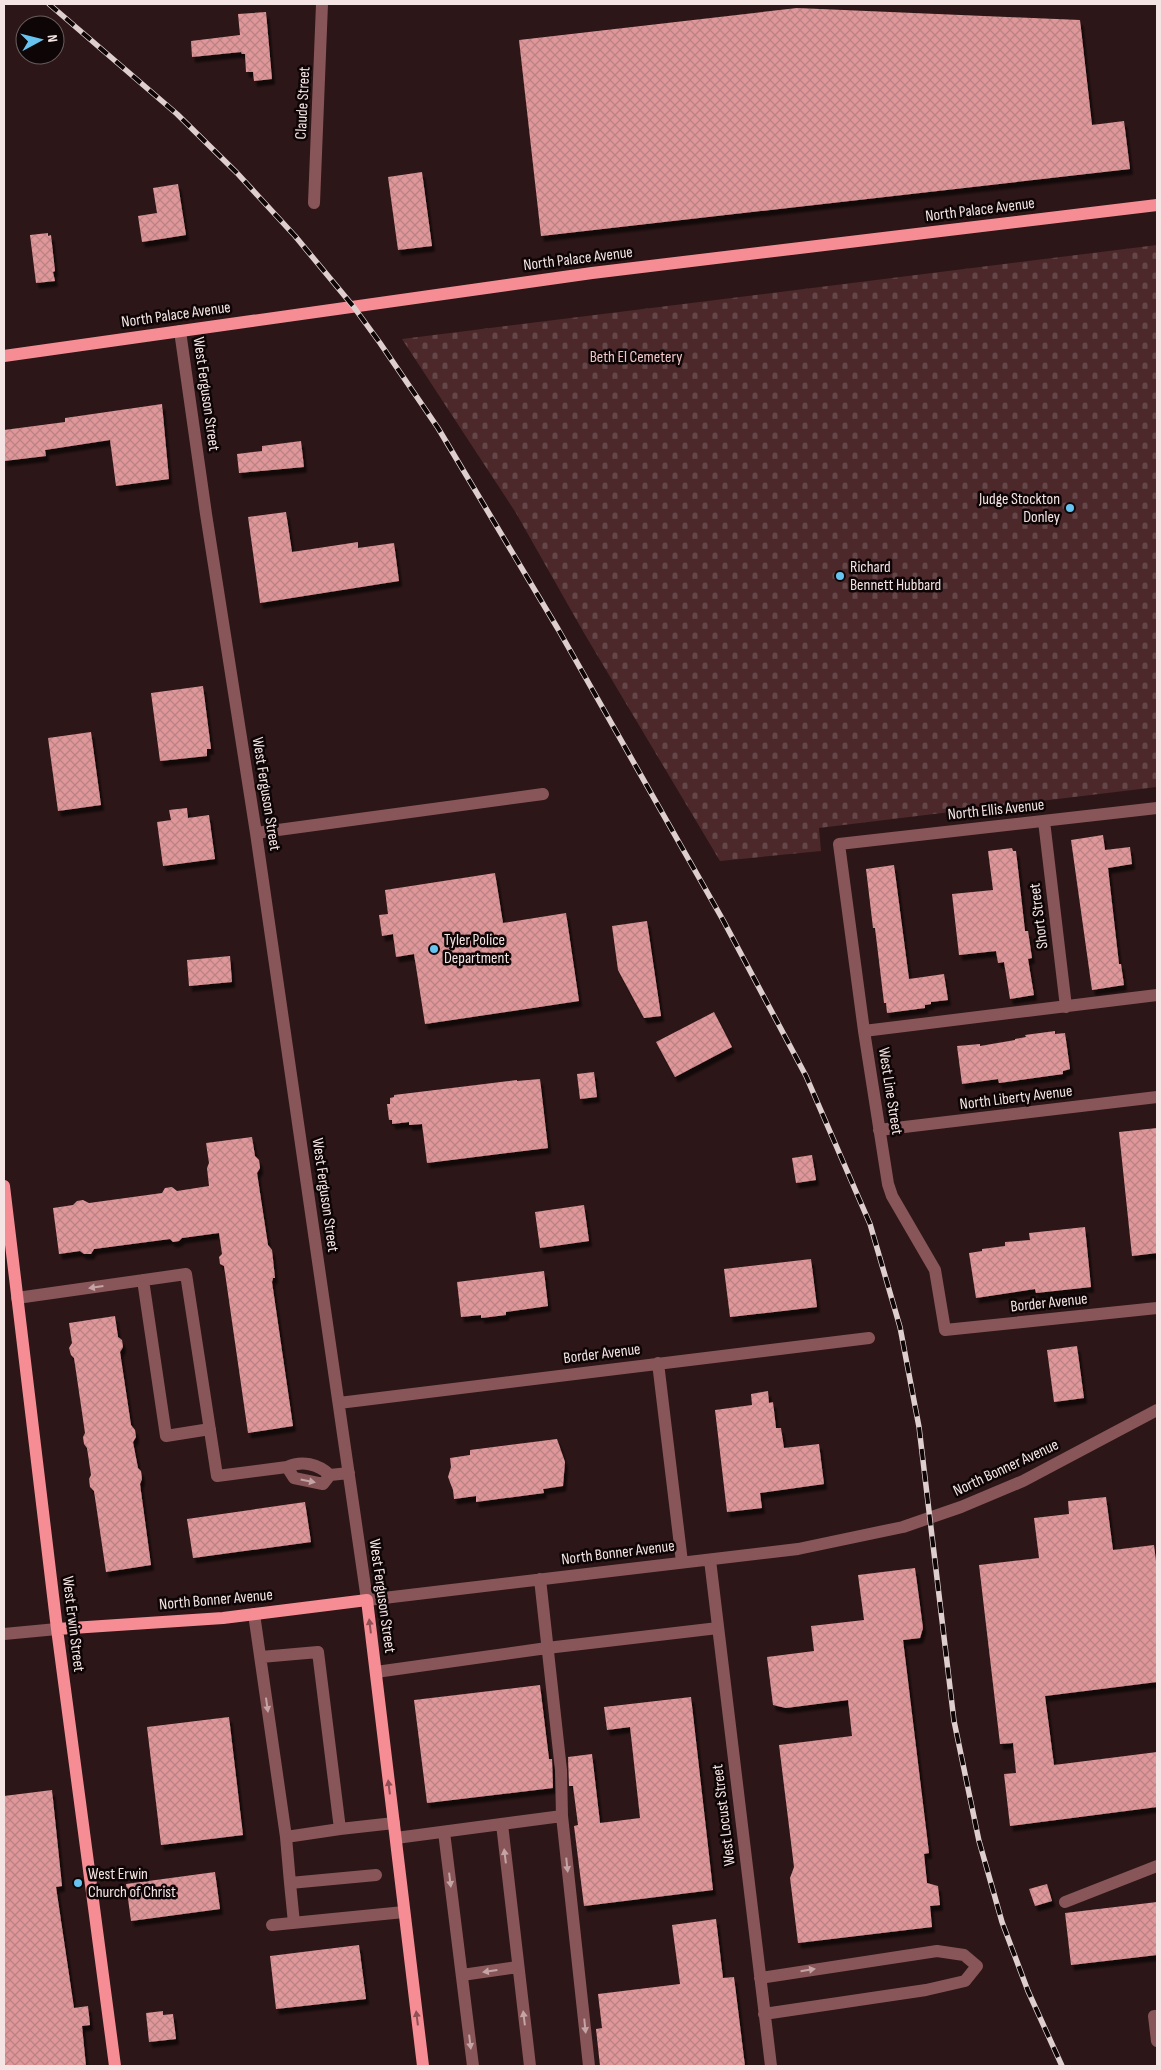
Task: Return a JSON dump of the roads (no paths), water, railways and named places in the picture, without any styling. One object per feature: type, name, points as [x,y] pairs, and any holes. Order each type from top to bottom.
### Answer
[{"type":"main road","name":"North Palace Avenue","points":[[4,356],[592,273],[1157,205]]},
{"type":"main road","name":"West Erwin Street","points":[[4,1186],[57,1629],[115,2066]]},
{"type":"main road","name":"North Bonner Avenue","points":[[57,1629],[223,1618],[367,1600]]},
{"type":"main road","name":"West Ferguson Street","points":[[367,1600],[423,2066]]},
{"type":"street","name":"Claude Street","points":[[314,203],[322,4]]},
{"type":"street","name":"West Ferguson Street","points":[[180,331],[206,514],[256,833],[367,1600]]},
{"type":"street","points":[[256,833],[543,794]]},
{"type":"street","name":"North Ellis Avenue","points":[[839,844],[1157,808]]},
{"type":"street","name":"Short Street","points":[[1044,821],[1066,1007]]},
{"type":"street","name":"West Line Street","points":[[839,844],[864,1031],[879,1130],[892,1196],[935,1270],[945,1330]]},
{"type":"street","points":[[864,1031],[1157,995]]},
{"type":"street","name":"North Liberty Avenue","points":[[879,1130],[1157,1097]]},
{"type":"street","points":[[17,1298],[186,1274],[217,1476],[287,1467],[294,1478],[322,1484],[330,1475],[348,1473]]},
{"type":"street","points":[[143,1280],[166,1436],[210,1430]]},
{"type":"street","name":"Border Avenue","points":[[945,1330],[1157,1308]]},
{"type":"street","name":"Border Avenue","points":[[339,1403],[869,1338]]},
{"type":"street","points":[[658,1363],[682,1562]]},
{"type":"street","name":"North Bonner Avenue","points":[[367,1600],[710,1560],[798,1548],[903,1527],[961,1508],[1023,1481],[1157,1410]]},
{"type":"street","name":"West Locust Street","points":[[710,1560],[771,2066]]},
{"type":"street","points":[[540,1579],[561,1770],[562,1816],[589,2066]]},
{"type":"street","points":[[254,1614],[286,1836],[294,1923]]},
{"type":"street","points":[[376,1672],[547,1648],[718,1628]]},
{"type":"street","points":[[4,1634],[57,1629]]},
{"type":"street","points":[[260,1657],[318,1652],[340,1829]]},
{"type":"street","points":[[396,1838],[562,1816]]},
{"type":"street","points":[[286,1836],[394,1823]]},
{"type":"street","points":[[502,1824],[530,2066]]},
{"type":"street","points":[[444,1832],[473,2066]]},
{"type":"street","points":[[1065,1902],[1157,1866]]},
{"type":"street","points":[[290,1883],[376,1875]]},
{"type":"street","points":[[272,1924],[404,1912]]},
{"type":"street","points":[[760,1978],[937,1951],[964,1955],[977,1966],[965,1981],[926,1990],[764,2014]]},
{"type":"street","points":[[462,1975],[518,1967]]},
{"type":"street","points":[[1157,2016],[1154,2016],[1157,2041]]},
{"type":"railway","points":[[49,4],[177,114],[237,173],[295,236],[353,306],[380,343],[438,428],[558,629],[723,920],[806,1076],[870,1224],[900,1327],[919,1427],[954,1721],[979,1841],[1002,1922],[1028,1991],[1062,2066]]},
{"type":"place","name":"Judge Stockton Donley","points":[[1070,508]]},
{"type":"place","name":"Richard Bennett Hubbard","points":[[840,576]]},
{"type":"place","name":"Tyler Police Department","points":[[434,949]]},
{"type":"place","name":"West Erwin Church of Christ","points":[[78,1883]]},
{"type":"park label","name":"Beth El Cemetery","points":[[636,357]]}]
